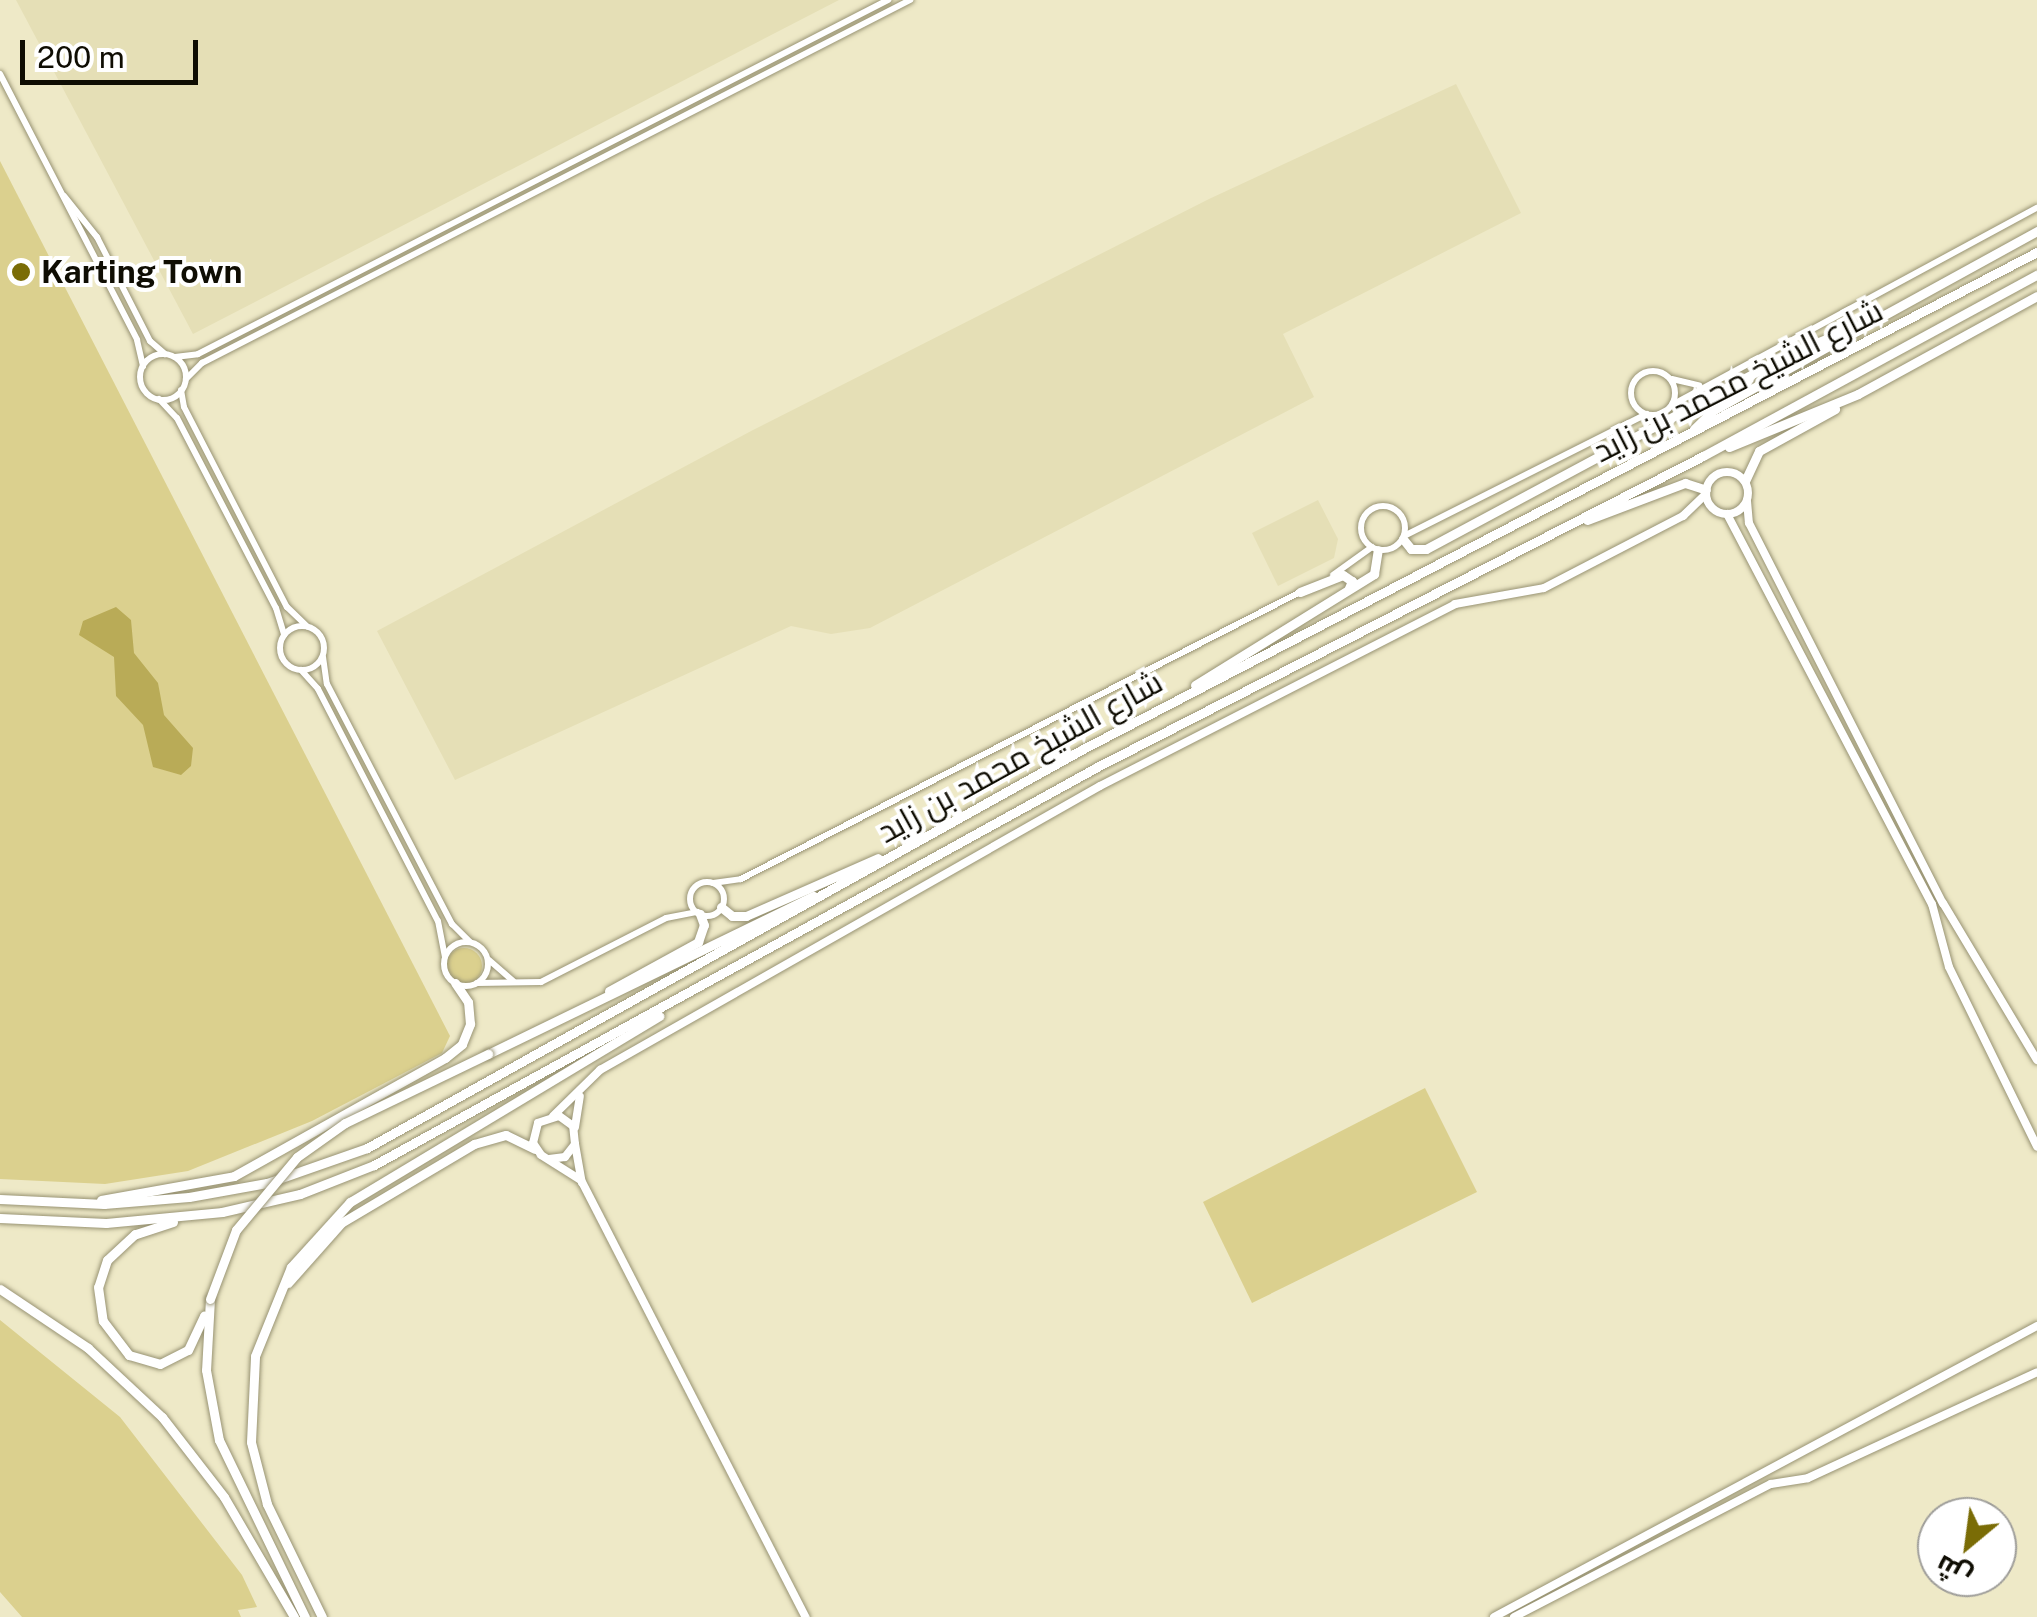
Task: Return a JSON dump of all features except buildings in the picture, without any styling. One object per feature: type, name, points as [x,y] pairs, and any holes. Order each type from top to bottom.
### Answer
[{"type":"highway","points":[[1691,432],[1714,410],[2037,231]]},
{"type":"highway","name":"شارع الشيخ محمد بن زايد","points":[[0,1199],[76,1204],[215,1194],[342,1158],[472,1094],[890,855],[1168,704],[2037,252]]},
{"type":"highway","name":"شارع الشيخ محمد بن زايد","points":[[0,1218],[106,1222],[196,1216],[274,1201],[349,1176],[692,994],[1097,767],[1703,456],[2037,275]]},
{"type":"highway","points":[[1745,481],[1759,451],[2037,296]]},
{"type":"highway","points":[[1404,538],[1411,548],[1426,549],[1792,353],[1882,316]]},
{"type":"highway","points":[[1703,456],[1858,394]]},
{"type":"highway","points":[[1575,522],[1685,483],[1706,492]]},
{"type":"highway","points":[[1168,704],[1377,571],[1375,549]]},
{"type":"highway","points":[[1300,592],[1343,575],[1350,577],[1349,588]]},
{"type":"highway","points":[[722,905],[732,916],[746,916],[890,855]]},
{"type":"highway","points":[[196,1216],[120,1245],[100,1277],[100,1313],[122,1350],[160,1364],[188,1350],[236,1230],[297,1157],[345,1123],[826,893]]},
{"type":"highway","points":[[596,1003],[698,942],[704,925],[698,913]]},
{"type":"highway","points":[[76,1204],[234,1176],[445,1058],[462,1044],[470,1024],[468,1002],[455,984]]},
{"type":"highway","points":[[322,1617],[271,1514],[254,1463],[250,1398],[268,1315],[300,1252],[350,1202],[692,994]]},
{"type":"highway","points":[[268,1315],[317,1245],[368,1204],[487,1138],[506,1135],[535,1148]]},
{"type":"highway","points":[[0,1289],[88,1348],[162,1417],[224,1496],[294,1617]]},
{"type":"highway","points":[[210,1299],[206,1370],[219,1440],[305,1617]]},
{"type":"main road","points":[[1683,516],[1722,472],[1745,481],[1750,524],[1792,609],[1943,903],[2037,1060]]},
{"type":"main road","points":[[1706,492],[1716,511]]},
{"type":"main road","points":[[1727,514],[1747,501]]},
{"type":"main road","points":[[582,1182],[535,1148],[535,1127],[581,1092],[600,1070],[1100,786],[1454,604],[1544,588],[1683,516],[1716,511],[1727,514],[1773,595],[1932,904],[1950,967],[2037,1146]]},
{"type":"main road","points":[[1773,595],[1792,609]]},
{"type":"main road","points":[[581,1092],[576,1144],[582,1182],[806,1617]]},
{"type":"main road","points":[[553,1116],[576,1131]]},
{"type":"main road","points":[[549,1160],[566,1157],[576,1144]]},
{"type":"main road","points":[[1494,1617],[1771,1470],[1792,1452],[2037,1326]]},
{"type":"main road","points":[[1514,1617],[1779,1482],[1808,1478],[2037,1372]]},
{"type":"main road","points":[[1771,1470],[1779,1482]]},
{"type":"street","points":[[57,187],[98,237],[147,336],[165,354],[198,354],[888,0]]},
{"type":"street","points":[[514,981],[452,924],[324,678],[322,638],[287,606],[184,407],[182,390],[186,379],[202,363],[910,0]]},
{"type":"street","points":[[868,10],[872,20]]},
{"type":"street","points":[[0,74],[140,346],[144,389],[177,418],[276,608],[284,636],[284,661],[301,670],[318,690],[438,921],[446,973],[455,984],[547,979],[666,918],[702,882],[741,879],[1300,592],[1350,561],[1404,538],[1425,522],[1621,423],[1672,405],[2037,208]]},
{"type":"street","points":[[143,366],[165,354]]},
{"type":"street","points":[[174,357],[186,379]]},
{"type":"street","points":[[1621,423],[1632,399],[1632,384],[1643,372],[1705,384]]},
{"type":"street","points":[[1670,378],[1672,405]]},
{"type":"street","points":[[158,399],[182,390]]},
{"type":"street","points":[[1632,399],[1647,414]]},
{"type":"street","points":[[1350,561],[1372,508],[1425,522]]},
{"type":"street","points":[[1400,514],[1404,538]]},
{"type":"street","points":[[1361,528],[1375,549]]},
{"type":"street","points":[[284,636],[307,626]]},
{"type":"street","points":[[301,670],[323,657]]},
{"type":"street","points":[[666,918],[722,905],[741,879]]},
{"type":"street","points":[[714,883],[722,905]]},
{"type":"street","points":[[691,893],[698,913]]},
{"type":"street","points":[[445,956],[457,943],[470,942]]},
{"type":"street","points":[[477,983],[488,958]]},
{"type":"shaded area","points":[[16,0],[839,0],[193,334]]},
{"type":"shaded area","points":[[1456,84],[1521,213],[1283,334],[1314,397],[870,628],[831,634],[791,626],[455,780],[377,631],[753,430],[1209,199]]},
{"type":"shaded area","points":[[0,161],[450,1036],[442,1053],[312,1121],[188,1171],[105,1184],[0,1179]]},
{"type":"shaded area","points":[[1318,500],[1338,539],[1334,558],[1278,586],[1252,533]]},
{"type":"shaded area","points":[[116,607],[131,620],[134,653],[158,683],[164,715],[193,748],[191,766],[181,775],[153,767],[143,725],[116,696],[114,657],[79,635],[83,621]]},
{"type":"shaded area","points":[[464,948],[477,953],[482,966],[477,979],[464,984],[451,979],[446,966],[451,953]]},
{"type":"shaded area","points":[[1425,1088],[1477,1192],[1252,1303],[1203,1202]]},
{"type":"shaded area","points":[[0,1320],[120,1417],[242,1575],[257,1607],[238,1610],[241,1617],[22,1617],[0,1592]]},
{"type":"place","name":"Karting Town","points":[[21,272]]}]
